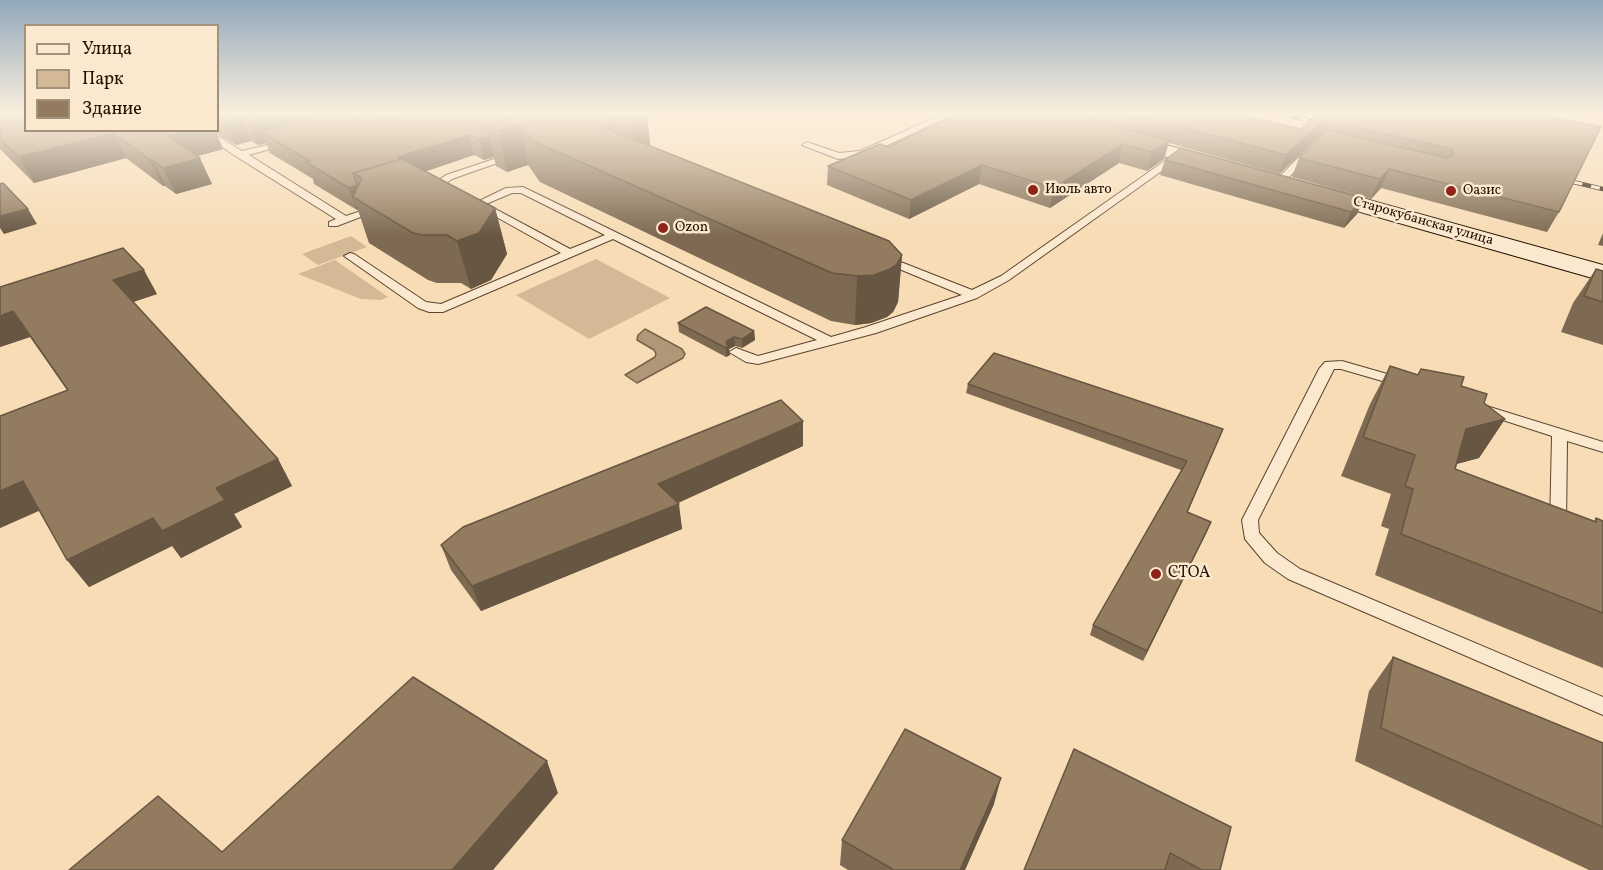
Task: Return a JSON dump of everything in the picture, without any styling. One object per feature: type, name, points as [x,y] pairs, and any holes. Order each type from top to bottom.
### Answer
[{"type":"street","name":"Старокубанская улица","points":[[1182,155],[1603,273]]},
{"type":"lane","points":[[240,155],[345,220]]},
{"type":"lane","points":[[418,195],[428,192],[449,177],[516,155]]},
{"type":"lane","points":[[834,155],[855,155]]},
{"type":"lane","points":[[740,349],[768,358],[871,330],[973,295],[1005,278],[1179,155]]},
{"type":"lane","points":[[1257,176],[1296,155]]},
{"type":"lane","points":[[570,254],[478,204],[510,190],[520,189],[829,341]]},
{"type":"lane","points":[[333,224],[387,206]]},
{"type":"lane","points":[[350,256],[429,308],[454,304],[614,235]]},
{"type":"lane","points":[[875,255],[973,295]]},
{"type":"lane","points":[[1417,388],[1351,367],[1330,366],[1326,369],[1250,520],[1251,535],[1271,558],[1294,574],[1603,706]]},
{"type":"lane","points":[[1461,402],[1603,447]]},
{"type":"lane","points":[[1558,528],[1560,434]]},
{"type":"green space","points":[[351,236],[367,247],[318,265],[302,254]]},
{"type":"green space","points":[[596,259],[670,298],[589,339],[516,295]]},
{"type":"green space","points":[[335,260],[388,297],[381,300],[361,299],[298,274]]},
{"type":"shaded area","points":[[645,329],[682,349],[685,354],[683,358],[637,383],[625,375],[655,357],[656,354],[654,350],[637,340],[638,335]]},
{"type":"building","points":[[143,155],[195,155],[200,158],[163,168]]},
{"type":"building","points":[[299,155],[406,155],[398,157],[402,159],[353,173],[357,185],[349,188],[306,162],[310,161]]},
{"type":"building","points":[[564,155],[672,155],[889,241],[902,255],[897,264],[890,269],[874,275],[857,276],[832,273]]},
{"type":"building","points":[[855,155],[1106,155],[1054,188],[982,165],[911,200],[828,166]]},
{"type":"building","points":[[1172,155],[1205,155],[1364,198],[1351,212],[1165,160]]},
{"type":"building","points":[[1302,155],[1432,155],[1447,158],[1453,155],[1587,155],[1559,212],[1389,169],[1380,179],[1299,158]]},
{"type":"building","points":[[402,159],[495,208],[479,233],[457,241],[447,235],[413,233],[353,197],[362,178],[353,173]]},
{"type":"building","points":[[3,183],[28,209],[0,216],[0,184]]},
{"type":"building","points":[[123,248],[144,270],[113,280],[278,459],[216,488],[225,500],[162,531],[153,518],[67,560],[23,481],[0,491],[0,416],[68,390],[13,311],[0,316],[0,287]]},
{"type":"building","points":[[1596,269],[1603,271],[1603,302],[1584,296]]},
{"type":"building","points":[[706,307],[754,331],[742,339],[734,337],[727,341],[726,344],[729,346],[726,348],[678,323]]},
{"type":"building","points":[[994,353],[1223,429],[1187,512],[1211,522],[1147,651],[1093,625],[1187,461],[968,384]]},
{"type":"building","points":[[1390,366],[1418,375],[1421,369],[1464,377],[1461,386],[1487,394],[1484,403],[1505,419],[1466,429],[1455,469],[1596,522],[1596,518],[1603,521],[1603,613],[1401,534],[1413,489],[1405,486],[1415,455],[1363,437]]},
{"type":"building","points":[[781,400],[803,421],[658,484],[679,504],[472,586],[441,545],[463,527]]},
{"type":"building","points":[[1393,657],[1603,743],[1603,827],[1381,728]]},
{"type":"building","points":[[413,677],[547,761],[452,870],[69,870],[158,796],[222,852]]},
{"type":"building","points":[[905,729],[1001,778],[960,870],[894,870],[842,840]]},
{"type":"building","points":[[1074,749],[1231,827],[1220,870],[1202,870],[1170,853],[1165,870],[1024,870]]},
{"type":"railway","points":[[1556,178],[1603,189]]},
{"type":"place","name":"Июль авто","points":[[1033,190]]},
{"type":"place","name":"Оазис","points":[[1451,191]]},
{"type":"place","name":"Ozon","points":[[663,228]]},
{"type":"place","name":"СТОА","points":[[1156,574]]}]
